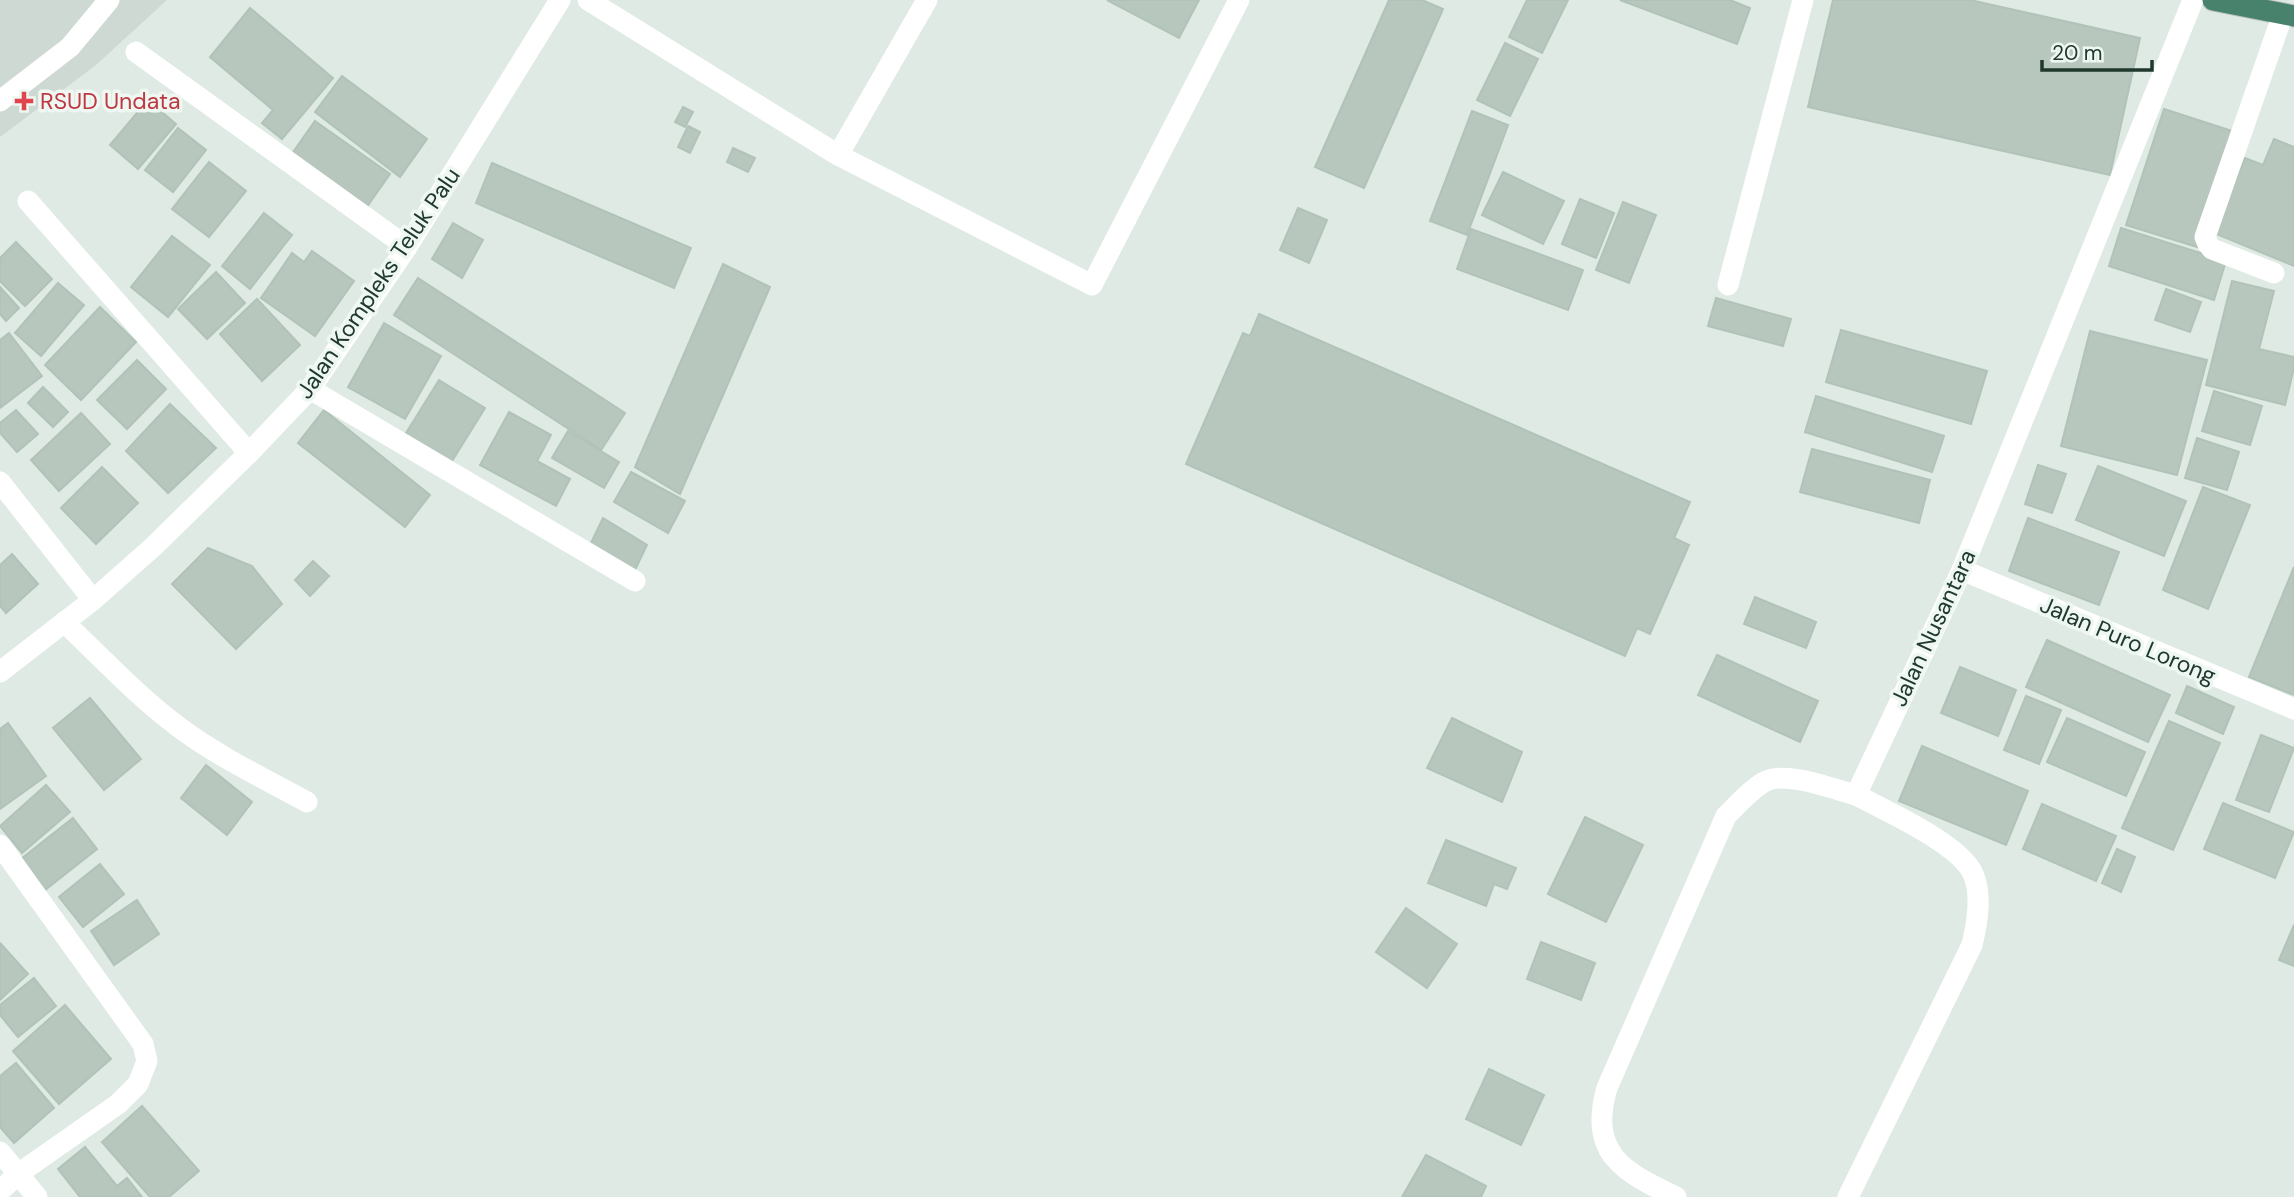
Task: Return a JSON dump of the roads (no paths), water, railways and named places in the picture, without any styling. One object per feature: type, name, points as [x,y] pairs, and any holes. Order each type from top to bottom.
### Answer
[{"type":"highway","points":[[2213,0],[2289,15]]},
{"type":"street","points":[[0,101],[70,47],[109,0]]},
{"type":"street","name":"Jalan Kompleks Teluk Palu","points":[[0,672],[93,600],[153,547],[310,389],[407,247],[560,0]]},
{"type":"street","points":[[588,0],[838,155],[1092,285],[1239,0]]},
{"type":"street","points":[[838,155],[927,0]]},
{"type":"street","points":[[1728,285],[1803,0]]},
{"type":"street","name":"Jalan Nusantara","points":[[1856,795],[1962,569],[2193,0]]},
{"type":"street","points":[[2274,273],[2212,249],[2205,237],[2289,15]]},
{"type":"street","points":[[136,52],[407,247]]},
{"type":"street","points":[[28,201],[249,453]]},
{"type":"street","points":[[310,389],[635,581]]},
{"type":"street","points":[[0,482],[93,600]]},
{"type":"street","name":"Jalan Puro Lorong","points":[[1962,569],[2294,709]]},
{"type":"street","points":[[64,622],[149,703],[182,729],[307,802]]},
{"type":"street","points":[[1675,1197],[1637,1179],[1612,1157],[1602,1132],[1601,1110],[1607,1088],[1726,816],[1747,793],[1766,780],[1790,778],[1856,795],[1949,846],[1966,861],[1975,877],[1978,906],[1972,945],[1848,1197]]},
{"type":"street","points":[[0,845],[143,1044],[147,1061],[138,1084],[118,1104],[18,1174],[0,1191]]},
{"type":"street","points":[[0,1152],[37,1197]]},
{"type":"place","name":"RSUD Undata","points":[[24,101]]}]
